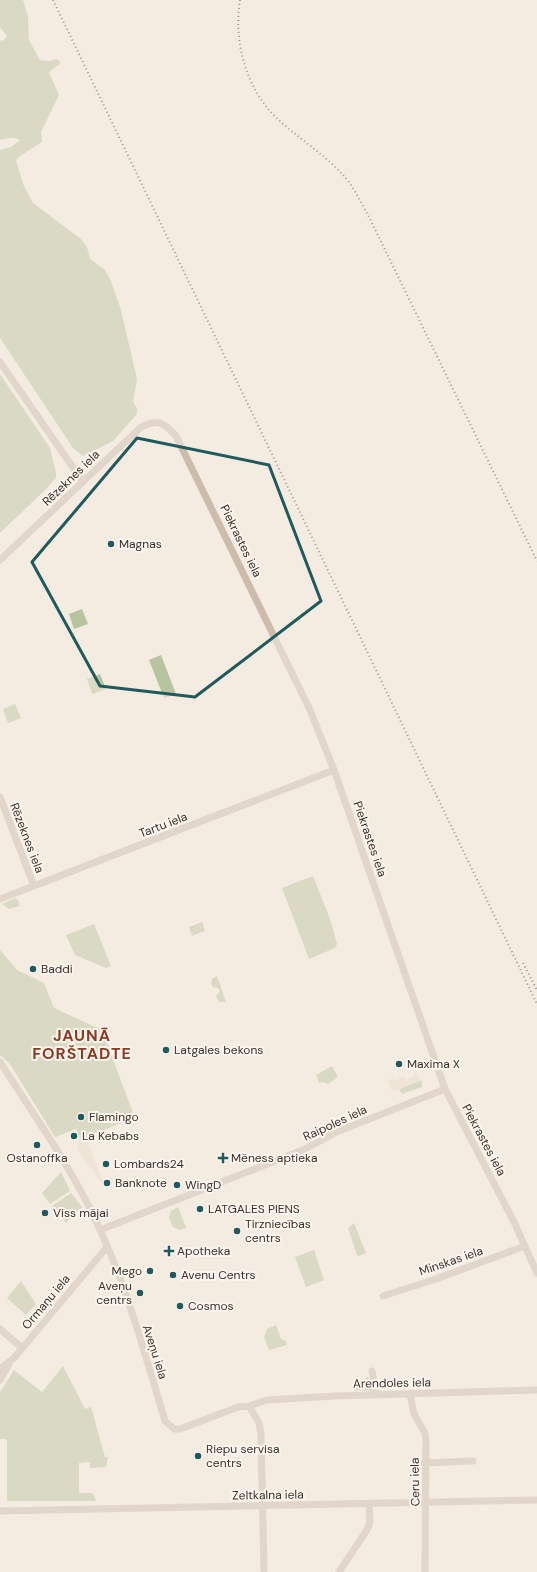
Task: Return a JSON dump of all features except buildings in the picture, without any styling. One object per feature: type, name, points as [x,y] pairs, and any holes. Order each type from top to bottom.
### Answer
[{"type":"street","points":[[0,362],[83,482]]},
{"type":"street","name":"Rēzeknes iela","points":[[0,560],[140,428],[154,421],[162,422]]},
{"type":"street","name":"Piekrastes iela","points":[[162,422],[176,436],[183,447],[309,709],[334,770],[445,1089],[525,1246],[537,1273]]},
{"type":"street","name":"Tartu iela","points":[[0,899],[334,770]]},
{"type":"street","name":"Rēzeknes iela","points":[[0,797],[34,886]]},
{"type":"street","name":"Aveņu iela","points":[[0,1062],[67,1168],[86,1202],[108,1247],[148,1362],[165,1421],[174,1429],[180,1430],[238,1407],[249,1406]]},
{"type":"street","name":"Raipoles iela","points":[[100,1230],[303,1150],[339,1131],[445,1089]]},
{"type":"street","name":"Minskas iela","points":[[383,1296],[436,1279],[525,1246]]},
{"type":"street","name":"Ormaņu iela","points":[[0,1369],[9,1363],[108,1247]]},
{"type":"street","points":[[0,1329],[22,1348]]},
{"type":"street","points":[[0,1380],[9,1363]]},
{"type":"street","points":[[372,1371],[376,1395]]},
{"type":"street","name":"Arendoles iela","points":[[249,1406],[267,1400],[537,1390]]},
{"type":"street","name":"Ceru iela","points":[[410,1394],[414,1414],[425,1433],[425,1572]]},
{"type":"street","points":[[249,1406],[259,1424],[261,1434],[264,1572]]},
{"type":"street","points":[[424,1463],[473,1461]]},
{"type":"street","name":"Zeltkalna iela","points":[[0,1510],[537,1500]]},
{"type":"street","points":[[339,1572],[367,1530],[370,1522],[369,1504]]},
{"type":"highlighted area","points":[[137,438],[269,465],[321,601],[195,697],[100,686],[32,562]]},
{"type":"green space","points":[[0,0],[23,0],[28,17],[29,40],[40,60],[49,61],[57,59],[61,63],[49,72],[59,95],[41,132],[42,142],[16,160],[23,184],[33,203],[81,239],[87,247],[90,259],[105,270],[111,281],[121,310],[137,379],[133,402],[137,408],[137,414],[113,441],[83,456],[73,448],[0,338],[0,150],[11,147],[20,140],[8,138],[0,140],[0,40],[3,41],[7,36],[0,27]]},
{"type":"green space","points":[[0,374],[50,448],[56,478],[0,533]]},
{"type":"green space","points":[[82,609],[88,624],[74,629],[69,614]]},
{"type":"green space","points":[[161,655],[176,694],[164,698],[149,660]]},
{"type":"green space","points":[[100,674],[106,689],[92,694],[87,679]]},
{"type":"green space","points":[[15,704],[21,718],[8,723],[3,709]]},
{"type":"green space","points":[[313,876],[330,919],[337,944],[335,948],[309,959],[282,888]]},
{"type":"green space","points":[[15,898],[18,900],[20,906],[9,909],[2,904]]},
{"type":"green space","points":[[202,922],[205,931],[192,936],[189,927]]},
{"type":"green space","points":[[94,924],[111,966],[106,968],[75,955],[66,935]]},
{"type":"green space","points":[[0,950],[17,970],[44,983],[54,1008],[102,1030],[135,1118],[80,1139],[76,1129],[55,1137],[10,1064],[0,1055]]},
{"type":"green space","points":[[217,976],[226,1002],[219,1002],[216,996],[220,992],[218,988],[213,987],[211,984],[212,979]]},
{"type":"green space","points":[[332,1066],[338,1077],[328,1084],[323,1082],[319,1083],[316,1075]]},
{"type":"green space","points":[[422,1080],[422,1087],[402,1094],[399,1089]]},
{"type":"green space","points":[[61,1172],[70,1191],[50,1204],[42,1193]]},
{"type":"green space","points":[[71,1193],[82,1207],[66,1223],[52,1206]]},
{"type":"green space","points":[[178,1207],[186,1228],[180,1230],[173,1227],[169,1218],[171,1211]]},
{"type":"green space","points":[[354,1223],[366,1253],[359,1256],[357,1255],[348,1228]]},
{"type":"green space","points":[[314,1250],[324,1280],[306,1287],[295,1257]]},
{"type":"green space","points":[[21,1281],[36,1304],[26,1315],[7,1298]]},
{"type":"green space","points":[[276,1325],[281,1339],[286,1341],[287,1345],[269,1350],[264,1337],[267,1329]]},
{"type":"green space","points":[[63,1366],[85,1409],[91,1407],[105,1457],[108,1457],[106,1467],[90,1468],[90,1462],[79,1463],[79,1493],[91,1493],[94,1495],[96,1501],[7,1501],[7,1442],[6,1439],[0,1439],[0,1392],[14,1370],[42,1392]]},
{"type":"green space","points":[[368,1377],[372,1389],[371,1391],[354,1390],[355,1385]]},
{"type":"shaded area","points":[[417,1072],[420,1081],[392,1092],[388,1080],[393,1078],[394,1081],[404,1077],[406,1080],[414,1076],[413,1073]]},
{"type":"shaded area","points":[[89,1134],[89,1136],[95,1134],[97,1138],[88,1142],[103,1182],[101,1183],[78,1150],[77,1143],[79,1139]]},
{"type":"railway","points":[[53,0],[537,1004]]},
{"type":"railway","points":[[240,0],[238,16],[241,50],[251,82],[259,97],[269,110],[289,129],[336,168],[354,190],[369,217],[537,561]]},
{"type":"railway","points":[[523,963],[537,990]]},
{"type":"place","name":"Magnas","points":[[111,544]]},
{"type":"place","name":"Baddi","points":[[33,969]]},
{"type":"place","name":"Latgales bekons","points":[[166,1050]]},
{"type":"place","name":"Maxima X","points":[[399,1064]]},
{"type":"place","name":"Flamingo","points":[[81,1117]]},
{"type":"place","name":"La Kebabs","points":[[74,1136]]},
{"type":"place","name":"Ostanoffka","points":[[37,1145]]},
{"type":"place","name":"Mēness aptieka","points":[[223,1158]]},
{"type":"place","name":"Lombards24","points":[[106,1164]]},
{"type":"place","name":"Banknote","points":[[107,1183]]},
{"type":"place","name":"WingD","points":[[177,1185]]},
{"type":"place","name":"LATGALES PIENS","points":[[200,1209]]},
{"type":"place","name":"Viss mājai","points":[[45,1213]]},
{"type":"place","name":"Tirzniecības centrs","points":[[237,1231]]},
{"type":"place","name":"Apotheka","points":[[169,1251]]},
{"type":"place","name":"Mego","points":[[150,1271]]},
{"type":"place","name":"Avenu Centrs","points":[[173,1275]]},
{"type":"place","name":"Aveņu centrs","points":[[140,1293]]},
{"type":"place","name":"Cosmos","points":[[180,1306]]},
{"type":"place","name":"Riepu servisa centrs","points":[[198,1456]]},
{"type":"district","name":"JAUNĀ FORŠTADTE","points":[[82,1044]]}]
